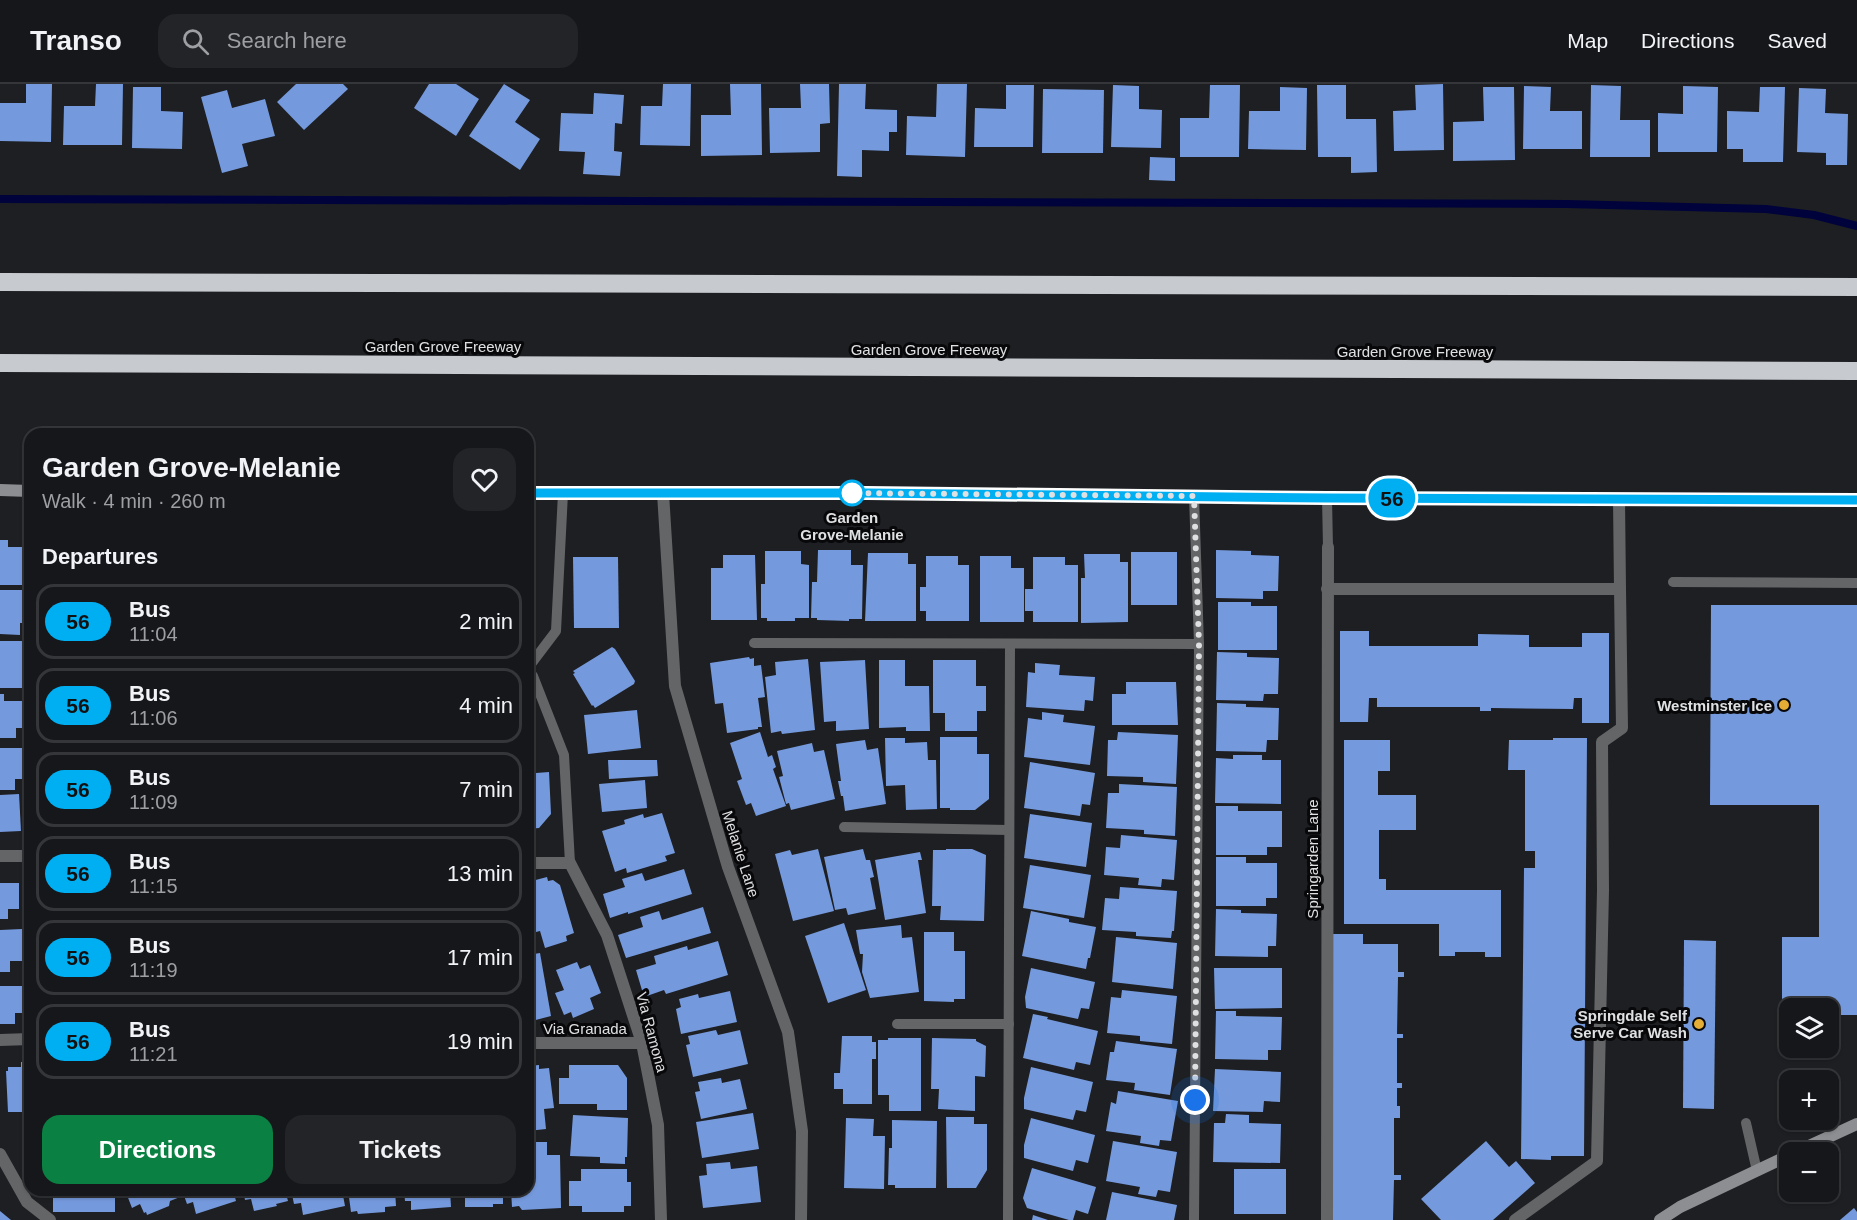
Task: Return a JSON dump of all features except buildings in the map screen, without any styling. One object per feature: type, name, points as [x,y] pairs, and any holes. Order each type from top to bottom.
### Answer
[{"type":"highway","points":[[0,282],[1857,288]]},
{"type":"highway","name":"Garden Grove Freeway","points":[[0,363],[1857,371]]},
{"type":"main road","points":[[0,490],[24,491]]},
{"type":"main road","points":[[534,493],[891,493],[1327,498],[1857,500]]},
{"type":"main road","points":[[1818,1142],[1857,1124]]},
{"type":"main road","points":[[1660,1220],[1680,1207],[1779,1160]]},
{"type":"street","name":"Melanie Lane","points":[[663,493],[675,686],[728,867],[788,1032],[802,1131],[801,1220]]},
{"type":"street","points":[[1515,1220],[1598,1161],[1603,890],[1602,742],[1622,728],[1619,498]]},
{"type":"street","name":"Springarden Lane","points":[[1327,1220],[1328,547]]},
{"type":"street","points":[[1327,589],[1620,589]]},
{"type":"street","points":[[0,856],[24,856]]},
{"type":"street","points":[[534,863],[570,863]]},
{"type":"street","name":"Via Ramona","points":[[570,863],[607,935],[642,1043],[658,1125],[661,1220]]},
{"type":"street","points":[[0,1040],[24,1039]]},
{"type":"street","name":"Via Granada","points":[[534,1042],[642,1043]]},
{"type":"street","points":[[0,1154],[27,1202],[46,1218]]},
{"type":"lane","points":[[534,660],[556,631],[563,493]]},
{"type":"lane","points":[[1194,496],[1199,644],[1194,1220]]},
{"type":"lane","name":"Springarden Lane","points":[[1327,498],[1328,547]]},
{"type":"lane","points":[[1673,582],[1857,583]]},
{"type":"lane","points":[[754,643],[1199,644]]},
{"type":"lane","points":[[1008,1220],[1010,644]]},
{"type":"lane","points":[[534,679],[564,755],[570,863]]},
{"type":"lane","points":[[844,827],[1009,830]]},
{"type":"lane","points":[[897,1024],[1009,1023]]},
{"type":"lane","points":[[1746,1123],[1757,1171]]},
{"type":"waterway","points":[[0,199],[1567,204],[1766,209],[1814,215],[1857,226]]},
{"type":"bus line","name":"56","points":[[534,493],[1857,500]]},
{"type":"place","name":"Garden Grove-Melanie","points":[[852,493]]},
{"type":"place","name":"Westminster Ice","points":[[1784,705]]},
{"type":"place","name":"Springdale Self Serve Car Wash","points":[[1699,1024]]},
{"type":"route","points":[[852,493],[844,493],[1194,496],[1199,644],[1195,1100]]}]
